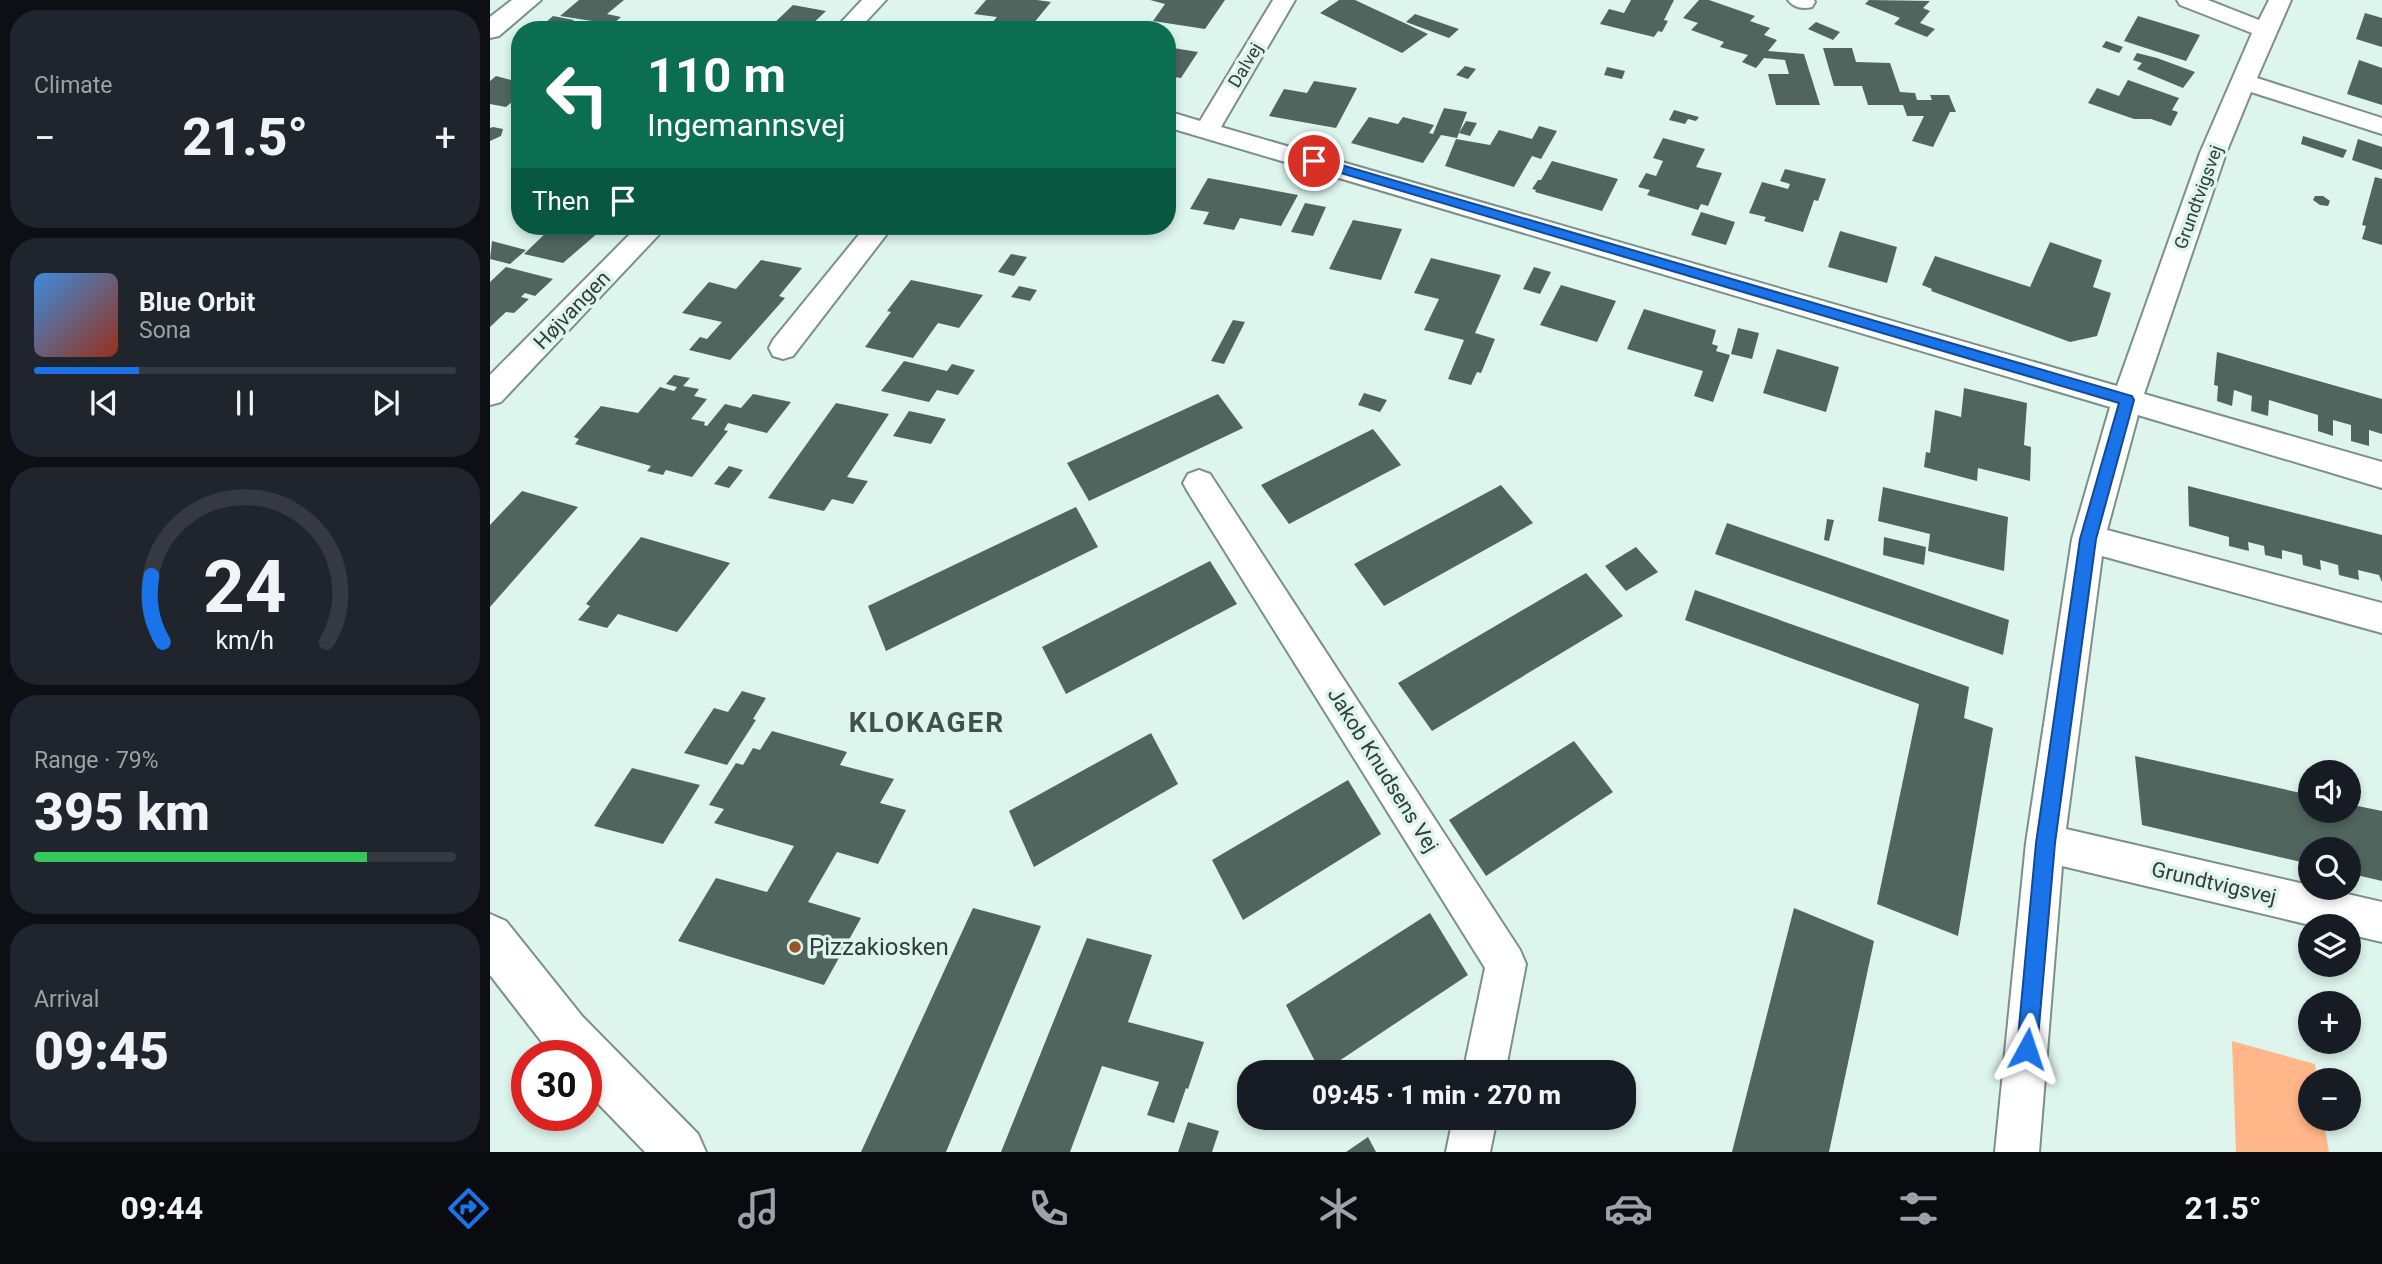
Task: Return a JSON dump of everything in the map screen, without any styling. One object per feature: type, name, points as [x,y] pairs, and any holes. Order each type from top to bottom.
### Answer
[{"type":"street","points":[[490,30],[528,0]]},
{"type":"street","points":[[854,21],[874,0]]},
{"type":"street","name":"Dalvej","points":[[1207,129],[1284,0]]},
{"type":"street","points":[[2188,0],[2265,30]]},
{"type":"street","name":"Grundtvigsvej","points":[[2017,1152],[2045,843],[2088,539],[2127,400],[2213,153],[2280,0]]},
{"type":"street","points":[[2243,81],[2382,126]]},
{"type":"street","points":[[1176,121],[2382,475]]},
{"type":"street","name":"Højvangen","points":[[490,394],[645,235]]},
{"type":"street","points":[[783,348],[873,235]]},
{"type":"street","name":"Jakob Knudsens Vej","points":[[1199,483],[1506,964],[1487,1060]]},
{"type":"street","points":[[2088,539],[2382,618]]},
{"type":"street","name":"Grundtvigsvej","points":[[2045,843],[2382,922]]},
{"type":"street","points":[[490,937],[565,1033],[680,1152]]},
{"type":"street","points":[[1468,1152],[1473,1130]]},
{"type":"shaded area","points":[[2232,1041],[2315,1064],[2316,1068],[2298,1068],[2298,1131],[2325,1131],[2329,1152],[2236,1152]]},
{"type":"building","points":[[579,0],[624,0],[607,14],[621,17],[616,21],[592,21],[560,16]]},
{"type":"building","points":[[986,0],[1051,2],[1035,21],[994,21],[997,17],[974,14]]},
{"type":"building","points":[[1150,0],[1225,0],[1205,29],[1176,25],[1176,21],[1153,21],[1165,4]]},
{"type":"building","points":[[1339,0],[1355,0],[1428,34],[1402,53],[1320,13]]},
{"type":"building","points":[[1631,0],[1674,0],[1664,20],[1668,21],[1662,32],[1658,31],[1654,37],[1600,24],[1609,9],[1624,13]]},
{"type":"building","points":[[1699,0],[1709,0],[1755,16],[1750,21],[1770,28],[1764,35],[1777,40],[1768,51],[1804,54],[1820,105],[1776,105],[1768,74],[1789,74],[1785,60],[1764,58],[1756,68],[1742,62],[1748,55],[1720,47],[1724,42],[1691,30],[1698,23],[1683,18]]},
{"type":"building","points":[[1869,0],[1930,1],[1923,8],[1930,11],[1920,23],[1935,29],[1927,37],[1894,24],[1900,18],[1865,4]]},
{"type":"building","points":[[793,5],[826,11],[815,21],[776,21]]},
{"type":"building","points":[[2365,13],[2382,18],[2382,47],[2356,39]]},
{"type":"building","points":[[1415,14],[1459,29],[1449,38],[1406,22]]},
{"type":"building","points":[[553,16],[574,20],[573,21],[547,21]]},
{"type":"building","points":[[2138,16],[2200,35],[2186,61],[2124,41]]},
{"type":"building","points":[[1816,22],[1840,32],[1833,40],[1808,29]]},
{"type":"building","points":[[2106,41],[2123,47],[2119,53],[2102,47]]},
{"type":"building","points":[[1176,48],[1198,52],[1181,78],[1176,77]]},
{"type":"building","points":[[1823,48],[1852,48],[1856,62],[1890,63],[1900,92],[1915,93],[1917,100],[1932,100],[1930,95],[1949,95],[1956,112],[1950,112],[1933,147],[1912,141],[1924,116],[1907,116],[1903,105],[1868,105],[1862,86],[1834,86]]},
{"type":"building","points":[[2137,53],[2195,72],[2183,88],[2137,69],[2142,63],[2133,60]]},
{"type":"building","points":[[2359,60],[2382,68],[2382,105],[2347,94]]},
{"type":"building","points":[[1465,66],[1476,69],[1468,79],[1456,75]]},
{"type":"building","points":[[1607,67],[1625,71],[1622,79],[1604,75]]},
{"type":"building","points":[[496,76],[511,80],[511,103],[506,107],[490,104],[490,81]]},
{"type":"building","points":[[2128,80],[2179,98],[2172,110],[2178,112],[2171,126],[2151,119],[2134,119],[2088,103],[2097,88],[2119,96]]},
{"type":"building","points":[[1314,81],[1357,88],[1336,128],[1269,116],[1284,89],[1307,93]]},
{"type":"building","points":[[1444,108],[1467,112],[1457,138],[1441,135],[1423,163],[1351,143],[1369,117],[1398,124],[1403,117],[1434,125],[1429,133],[1433,134]]},
{"type":"building","points":[[1674,110],[1699,117],[1696,121],[1688,119],[1685,124],[1669,120]]},
{"type":"building","points":[[1466,121],[1477,123],[1470,136],[1459,133]]},
{"type":"building","points":[[1539,126],[1557,131],[1541,159],[1532,156],[1514,187],[1445,166],[1456,139],[1490,145],[1499,130],[1532,139]]},
{"type":"building","points":[[490,128],[503,129],[501,136],[490,141]]},
{"type":"building","points":[[2303,136],[2347,150],[2343,158],[2301,144]]},
{"type":"building","points":[[1663,138],[1705,149],[1696,167],[1722,173],[1708,206],[1701,204],[1698,210],[1647,195],[1650,190],[1638,187],[1646,173],[1656,176],[1663,161],[1653,158]]},
{"type":"building","points":[[2358,139],[2382,147],[2382,170],[2352,160]]},
{"type":"building","points":[[1552,161],[1618,179],[1602,211],[1532,189]]},
{"type":"building","points":[[1785,169],[1826,179],[1818,201],[1814,200],[1803,232],[1764,221],[1766,217],[1749,213],[1762,182],[1788,189],[1790,184],[1780,181]]},
{"type":"building","points":[[2375,177],[2382,179],[2382,245],[2362,239],[2366,226],[2362,225]]},
{"type":"building","points":[[1208,178],[1298,195],[1281,226],[1240,218],[1234,230],[1203,224],[1209,212],[1190,209]]},
{"type":"building","points":[[2315,196],[2323,196],[2330,201],[2328,206],[2313,200]]},
{"type":"building","points":[[1305,203],[1326,207],[1313,236],[1291,232]]},
{"type":"building","points":[[1701,212],[1735,222],[1726,245],[1691,235]]},
{"type":"building","points":[[1353,220],[1402,229],[1381,280],[1329,269]]},
{"type":"building","points":[[1840,231],[1897,247],[1887,283],[1828,267]]},
{"type":"building","points":[[544,235],[596,235],[563,263],[524,254]]},
{"type":"building","points":[[492,241],[526,250],[510,264],[490,259]]},
{"type":"building","points":[[2050,242],[2102,260],[2093,287],[2111,293],[2097,336],[2070,342],[1931,291],[1932,289],[1922,285],[1935,256],[2030,287]]},
{"type":"building","points":[[1011,254],[1027,257],[1014,276],[998,272]]},
{"type":"building","points":[[1431,258],[1501,275],[1475,333],[1495,339],[1481,373],[1477,372],[1471,385],[1448,379],[1464,340],[1424,330],[1439,299],[1414,293]]},
{"type":"building","points":[[761,260],[802,268],[779,296],[785,298],[730,360],[689,350],[700,337],[707,339],[722,322],[682,313],[709,282],[736,289]]},
{"type":"building","points":[[506,267],[553,279],[535,296],[525,293],[521,297],[529,299],[514,313],[506,312],[490,327],[490,282]]},
{"type":"building","points":[[1534,267],[1551,272],[1540,294],[1523,289]]},
{"type":"building","points":[[911,280],[983,295],[959,328],[938,323],[913,358],[865,347],[891,312],[887,311]]},
{"type":"building","points":[[1561,285],[1616,301],[1597,342],[1540,325]]},
{"type":"building","points":[[1019,286],[1037,290],[1030,301],[1011,297]]},
{"type":"building","points":[[1644,309],[1716,330],[1712,344],[1718,346],[1716,351],[1730,355],[1713,402],[1694,396],[1703,371],[1627,349]]},
{"type":"building","points":[[1233,320],[1245,322],[1224,364],[1211,361]]},
{"type":"building","points":[[1738,328],[1759,333],[1752,359],[1731,354]]},
{"type":"building","points":[[1777,349],[1839,367],[1826,412],[1763,393]]},
{"type":"building","points":[[2217,352],[2382,399],[2382,434],[2369,430],[2369,446],[2351,441],[2351,425],[2333,420],[2333,436],[2318,431],[2318,415],[2269,400],[2268,416],[2251,411],[2252,396],[2234,390],[2232,406],[2217,401],[2218,386],[2214,385]]},
{"type":"building","points":[[904,361],[947,371],[952,364],[975,370],[958,395],[937,390],[929,402],[881,391]]},
{"type":"building","points":[[674,375],[690,378],[683,386],[699,389],[694,396],[707,399],[691,419],[705,422],[704,425],[707,426],[725,404],[741,408],[753,394],[791,402],[767,433],[728,423],[724,430],[728,431],[692,477],[666,470],[663,475],[647,471],[651,466],[575,444],[579,439],[574,437],[601,406],[638,413],[660,387],[674,391],[677,387],[666,384]]},
{"type":"building","points":[[1964,388],[2027,403],[2024,445],[2031,447],[2030,481],[1978,468],[1977,481],[1924,467],[1926,452],[1930,453],[1935,410],[1961,417]]},
{"type":"building","points":[[1364,393],[1387,400],[1380,412],[1358,405]]},
{"type":"building","points":[[1218,394],[1243,428],[1089,501],[1067,463]]},
{"type":"building","points":[[836,403],[889,414],[847,477],[868,481],[853,504],[832,499],[824,511],[768,498]]},
{"type":"building","points":[[909,411],[946,419],[931,444],[893,436]]},
{"type":"building","points":[[1373,429],[1401,465],[1289,524],[1261,485]]},
{"type":"building","points":[[729,466],[743,470],[729,488],[714,484]]},
{"type":"building","points":[[1501,485],[1533,523],[1384,606],[1354,564]]},
{"type":"building","points":[[2188,486],[2382,535],[2382,582],[2379,575],[2358,570],[2359,580],[2339,575],[2338,565],[2320,560],[2321,570],[2303,565],[2302,555],[2282,550],[2282,559],[2265,555],[2264,546],[2248,542],[2249,551],[2229,546],[2229,537],[2189,526]]},
{"type":"building","points":[[1883,487],[2008,517],[2004,571],[1928,551],[1930,534],[1878,521]]},
{"type":"building","points":[[522,491],[578,507],[490,607],[490,525]]},
{"type":"building","points":[[1076,507],[1098,547],[886,651],[868,606]]},
{"type":"building","points":[[1827,519],[1834,520],[1829,541],[1824,540]]},
{"type":"building","points":[[1727,523],[2009,620],[2003,655],[1715,554]]},
{"type":"building","points":[[641,537],[730,563],[677,632],[618,614],[607,628],[578,620],[590,606],[586,604]]},
{"type":"building","points":[[1884,537],[1926,547],[1924,565],[1883,555]]},
{"type":"building","points":[[1636,547],[1658,572],[1626,591],[1605,566]]},
{"type":"building","points":[[1210,561],[1237,604],[1066,694],[1042,647]]},
{"type":"building","points":[[1586,573],[1623,616],[1432,731],[1398,683]]},
{"type":"building","points":[[1695,590],[1969,687],[1964,718],[1993,728],[1958,936],[1877,904],[1919,704],[1685,620]]},
{"type":"building","points":[[742,691],[766,698],[753,719],[756,720],[727,765],[684,753],[714,708],[728,712]]},
{"type":"building","points":[[772,731],[847,752],[840,765],[894,779],[880,803],[906,810],[878,864],[837,852],[808,902],[861,918],[824,985],[678,941],[716,878],[767,892],[794,846],[714,823],[724,809],[709,805],[736,763],[743,765],[753,748],[760,750]]},
{"type":"building","points":[[1151,733],[1178,784],[1034,867],[1009,811]]},
{"type":"building","points":[[1574,741],[1613,792],[1486,876],[1449,820]]},
{"type":"building","points":[[2135,756],[2298,792],[2298,823],[2361,823],[2361,807],[2382,811],[2382,881],[2361,876],[2361,837],[2298,837],[2298,861],[2142,825]]},
{"type":"building","points":[[632,768],[700,785],[663,844],[594,826]]},
{"type":"building","points":[[1348,780],[1381,834],[1243,920],[1212,860]]},
{"type":"building","points":[[973,908],[1041,926],[946,1152],[861,1152]]},
{"type":"building","points":[[1794,908],[1874,941],[1829,1152],[1732,1152]]},
{"type":"building","points":[[1430,913],[1468,975],[1340,1060],[1314,1060],[1286,1005]]},
{"type":"building","points":[[1087,938],[1152,955],[1128,1022],[1204,1042],[1188,1089],[1186,1088],[1174,1123],[1147,1115],[1159,1082],[1102,1066],[1070,1152],[1001,1152]]},
{"type":"building","points":[[1188,1122],[1219,1131],[1212,1152],[1178,1152]]},
{"type":"building","points":[[1368,1137],[1376,1152],[1346,1152]]},
{"type":"place","name":"Pizzakiosken","points":[[795,947]]},
{"type":"district","name":"KLOKAGER","points":[[927,722]]},
{"type":"route","points":[[1314,161],[2127,400],[2088,539],[2045,843],[2027,1049]]}]
